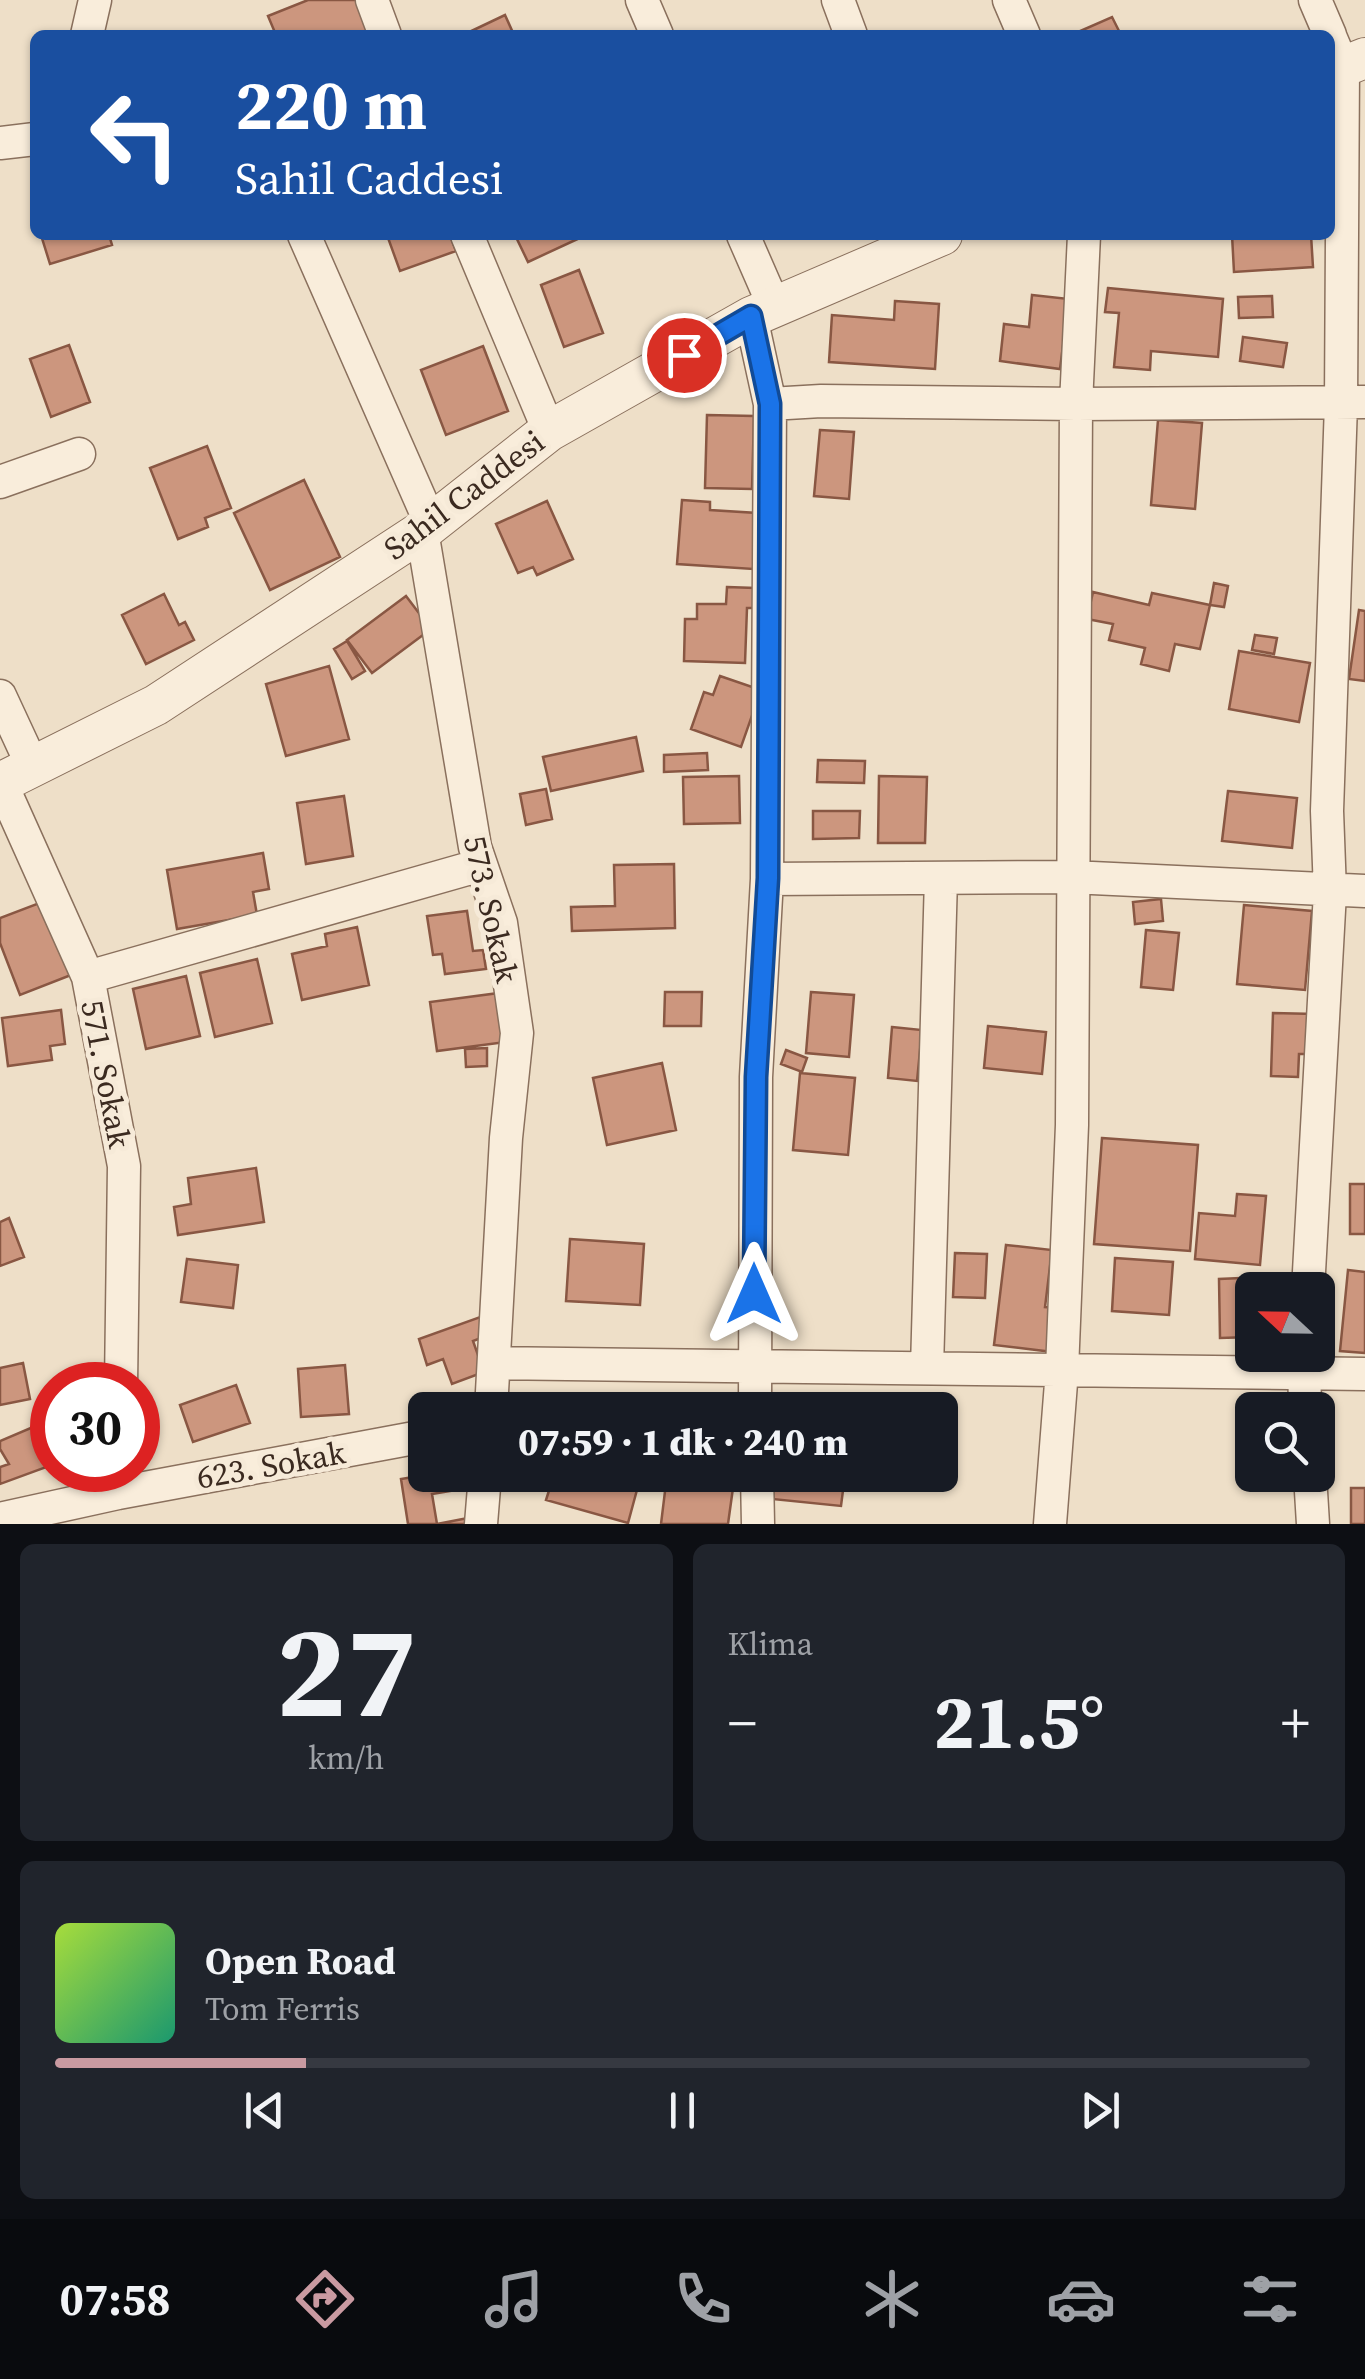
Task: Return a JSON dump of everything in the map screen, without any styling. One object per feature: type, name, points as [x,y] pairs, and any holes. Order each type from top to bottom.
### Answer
[{"type":"street","points":[[88,30],[94,0]]},
{"type":"street","points":[[372,0],[383,30]]},
{"type":"street","points":[[642,0],[655,30]]},
{"type":"street","points":[[838,0],[848,30]]},
{"type":"street","points":[[1009,0],[1022,30]]},
{"type":"street","points":[[1315,0],[1329,30]]},
{"type":"street","points":[[1309,1272],[1330,892],[1327,811],[1353,403],[1340,54]]},
{"type":"street","points":[[0,143],[30,140]]},
{"type":"street","name":"573. Sokak","points":[[306,240],[426,527],[475,848],[501,923],[516,1033],[506,1138],[493,1392]]},
{"type":"street","points":[[469,240],[548,432]]},
{"type":"street","points":[[744,240],[762,311],[770,404],[768,878],[756,1077],[755,1392]]},
{"type":"street","name":"Sahil Caddesi","points":[[11,777],[156,705],[426,527],[548,432],[762,311],[923,240]]},
{"type":"street","points":[[1050,1524],[1062,1370],[1072,1125],[1076,404],[1084,240]]},
{"type":"street","points":[[770,404],[821,400],[1353,403]]},
{"type":"street","points":[[0,482],[78,454]]},
{"type":"street","name":"571. Sokak","points":[[0,696],[11,777],[88,977],[124,1166],[121,1362]]},
{"type":"street","points":[[88,977],[481,866]]},
{"type":"street","points":[[768,878],[1071,877],[1365,891]]},
{"type":"street","points":[[927,1368],[941,878]]},
{"type":"street","points":[[495,1363],[1062,1370],[1235,1366]]},
{"type":"street","points":[[1335,1369],[1365,1374]]},
{"type":"street","name":"623. Sokak","points":[[0,1519],[408,1439]]},
{"type":"street","points":[[480,1524],[483,1492]]},
{"type":"street","points":[[757,1492],[758,1524]]},
{"type":"street","points":[[1311,1492],[1313,1524]]},
{"type":"building","points":[[308,0],[358,0],[370,30],[274,30],[268,16]]},
{"type":"building","points":[[505,15],[512,30],[474,30]]},
{"type":"building","points":[[1112,17],[1118,30],[1083,30]]},
{"type":"building","points":[[43,240],[110,240],[112,245],[50,264]]},
{"type":"building","points":[[389,240],[452,240],[456,251],[400,271]]},
{"type":"building","points":[[517,240],[575,240],[528,262]]},
{"type":"building","points":[[1232,240],[1311,240],[1313,267],[1234,272]]},
{"type":"building","points":[[579,270],[603,333],[564,347],[541,285]]},
{"type":"building","points":[[1108,288],[1223,299],[1218,357],[1151,351],[1150,370],[1114,367],[1119,313],[1105,312]]},
{"type":"building","points":[[1032,295],[1069,299],[1060,369],[1000,361],[1004,324],[1029,327]]},
{"type":"building","points":[[1272,296],[1273,317],[1239,318],[1238,297]]},
{"type":"building","points":[[895,301],[939,304],[935,369],[829,362],[832,315],[894,320]]},
{"type":"building","points":[[1243,337],[1287,343],[1283,367],[1240,361]]},
{"type":"building","points":[[69,345],[90,402],[51,417],[30,359]]},
{"type":"building","points":[[483,346],[508,411],[446,435],[421,370]]},
{"type":"building","points":[[707,415],[754,416],[752,489],[705,488]]},
{"type":"building","points":[[1158,420],[1202,423],[1195,509],[1151,505]]},
{"type":"building","points":[[820,430],[854,432],[849,499],[814,496]]},
{"type":"building","points":[[207,446],[231,508],[205,518],[208,527],[178,539],[150,468]]},
{"type":"building","points":[[304,480],[340,557],[270,590],[234,513]]},
{"type":"building","points":[[682,500],[710,502],[710,510],[757,513],[753,569],[677,564]]},
{"type":"building","points":[[547,501],[573,559],[537,575],[533,567],[518,573],[496,524]]},
{"type":"building","points":[[1214,583],[1228,586],[1224,607],[1210,605]]},
{"type":"building","points":[[727,587],[755,588],[754,608],[747,608],[745,663],[684,661],[685,619],[697,619],[697,604],[726,604]]},
{"type":"building","points":[[1093,592],[1149,605],[1152,593],[1210,605],[1200,649],[1175,644],[1169,671],[1141,664],[1145,648],[1109,640],[1113,624],[1087,619]]},
{"type":"building","points":[[164,594],[179,625],[185,622],[194,640],[146,664],[122,615]]},
{"type":"building","points":[[406,596],[431,629],[372,673],[347,640]]},
{"type":"building","points":[[1359,610],[1365,611],[1365,681],[1349,679]]},
{"type":"building","points":[[1255,635],[1277,638],[1274,654],[1252,650]]},
{"type":"building","points":[[347,641],[365,671],[352,679],[334,649]]},
{"type":"building","points":[[1239,651],[1310,663],[1299,722],[1229,709]]},
{"type":"building","points":[[329,666],[349,739],[286,756],[266,684]]},
{"type":"building","points":[[720,676],[761,690],[741,747],[691,729],[704,692],[713,695]]},
{"type":"building","points":[[636,737],[643,771],[551,791],[543,757]]},
{"type":"building","points":[[707,753],[708,770],[664,772],[664,755]]},
{"type":"building","points":[[818,760],[865,761],[864,783],[817,782]]},
{"type":"building","points":[[739,776],[740,823],[684,824],[683,777]]},
{"type":"building","points":[[879,776],[927,777],[925,843],[878,843]]},
{"type":"building","points":[[546,789],[552,819],[526,825],[520,794]]},
{"type":"building","points":[[1228,791],[1297,798],[1292,848],[1222,841]]},
{"type":"building","points":[[344,796],[353,856],[306,864],[297,803]]},
{"type":"building","points":[[813,811],[860,811],[859,838],[813,839]]},
{"type":"building","points":[[263,853],[269,889],[253,892],[257,915],[177,929],[167,870]]},
{"type":"building","points":[[674,864],[675,928],[572,931],[571,907],[615,906],[614,865]]},
{"type":"building","points":[[1161,899],[1163,921],[1135,924],[1133,902]]},
{"type":"building","points":[[42,902],[71,975],[20,995],[0,943],[0,918]]},
{"type":"building","points":[[1244,905],[1312,911],[1305,990],[1237,984]]},
{"type":"building","points":[[467,911],[473,951],[483,950],[486,969],[445,974],[442,954],[433,955],[427,916]]},
{"type":"building","points":[[357,927],[369,985],[302,1000],[292,954],[327,946],[325,934]]},
{"type":"building","points":[[1146,930],[1179,933],[1173,990],[1141,987]]},
{"type":"building","points":[[257,959],[272,1023],[215,1037],[200,973]]},
{"type":"building","points":[[186,976],[200,1036],[146,1049],[133,989]]},
{"type":"building","points":[[665,992],[702,992],[701,1026],[664,1026]]},
{"type":"building","points":[[811,992],[854,995],[849,1057],[806,1053]]},
{"type":"building","points":[[499,993],[506,1042],[437,1051],[430,1002]]},
{"type":"building","points":[[61,1010],[65,1044],[50,1046],[52,1060],[8,1066],[2,1018]]},
{"type":"building","points":[[1273,1013],[1315,1014],[1314,1054],[1299,1054],[1298,1077],[1271,1076]]},
{"type":"building","points":[[988,1026],[1046,1032],[1042,1074],[984,1068]]},
{"type":"building","points":[[892,1027],[922,1030],[917,1081],[888,1078]]},
{"type":"building","points":[[487,1048],[487,1066],[466,1067],[465,1049]]},
{"type":"building","points":[[786,1050],[807,1058],[802,1072],[781,1064]]},
{"type":"building","points":[[662,1063],[676,1130],[607,1145],[593,1078]]},
{"type":"building","points":[[800,1073],[855,1078],[848,1155],[793,1150]]},
{"type":"building","points":[[1102,1138],[1198,1145],[1190,1251],[1094,1244]]},
{"type":"building","points":[[256,1168],[264,1222],[178,1235],[174,1207],[191,1204],[188,1178]]},
{"type":"building","points":[[1350,1184],[1365,1184],[1365,1234],[1350,1234]]},
{"type":"building","points":[[1237,1194],[1266,1196],[1260,1265],[1195,1259],[1199,1213],[1235,1216]]},
{"type":"building","points":[[9,1218],[24,1257],[0,1266],[0,1222]]},
{"type":"building","points":[[570,1239],[644,1244],[640,1305],[566,1301]]},
{"type":"building","points":[[1006,1245],[1052,1250],[1045,1307],[1059,1308],[1053,1352],[994,1345]]},
{"type":"building","points":[[955,1253],[987,1254],[985,1298],[953,1297]]},
{"type":"building","points":[[1115,1258],[1173,1262],[1169,1315],[1112,1311]]},
{"type":"building","points":[[187,1259],[238,1265],[233,1308],[181,1302]]},
{"type":"building","points":[[1348,1270],[1365,1272],[1365,1353],[1340,1351]]},
{"type":"building","points":[[1235,1278],[1235,1338],[1220,1338],[1219,1279]]},
{"type":"building","points":[[483,1316],[489,1335],[473,1341],[484,1372],[452,1384],[443,1359],[427,1365],[419,1339]]},
{"type":"building","points":[[23,1363],[30,1399],[0,1405],[0,1368]]},
{"type":"building","points":[[345,1365],[349,1414],[301,1417],[298,1369]]},
{"type":"building","points":[[236,1385],[250,1423],[193,1442],[180,1405]]},
{"type":"building","points":[[30,1428],[30,1473],[0,1484],[0,1467],[9,1464],[0,1441]]},
{"type":"building","points":[[408,1478],[408,1492],[444,1492],[432,1494],[437,1524],[408,1524],[401,1479]]},
{"type":"building","points":[[1351,1488],[1365,1488],[1365,1524],[1351,1524]]},
{"type":"building","points":[[549,1492],[636,1492],[628,1523],[546,1500]]},
{"type":"building","points":[[665,1492],[732,1492],[728,1524],[661,1524]]},
{"type":"building","points":[[773,1492],[843,1492],[841,1506],[772,1499]]},
{"type":"building","points":[[468,1518],[469,1524],[437,1524]]},
{"type":"route","points":[[684,355],[751,316],[770,404],[768,878],[756,1077],[754,1294]]}]
